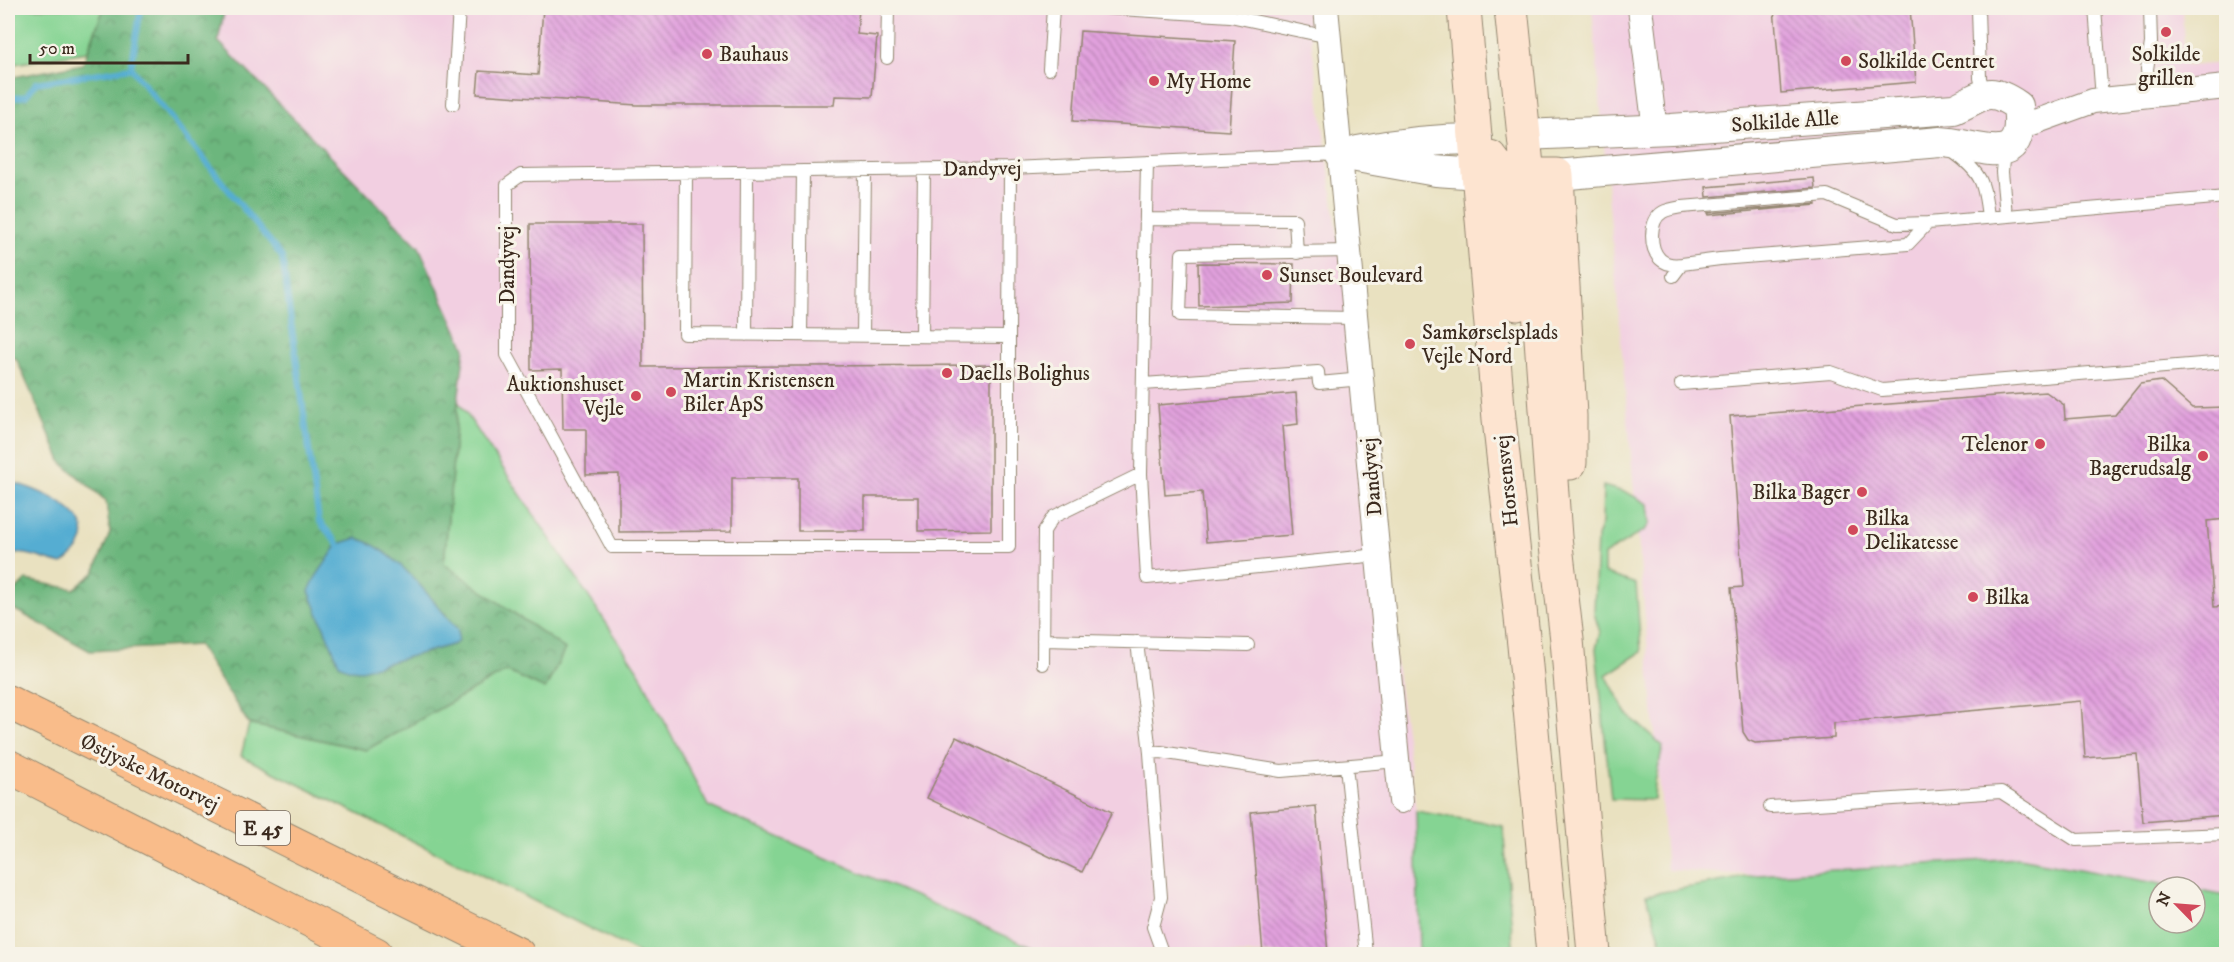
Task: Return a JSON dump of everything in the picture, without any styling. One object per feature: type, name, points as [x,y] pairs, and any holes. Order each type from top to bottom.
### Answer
[{"type":"highway","name":"Østjyske Motorvej","points":[[8,702],[518,954]]},
{"type":"highway","points":[[8,766],[376,954]]},
{"type":"main road","name":"Horsensvej","points":[[1464,8],[1502,137],[1533,225],[1555,537],[1567,640],[1594,954]]},
{"type":"main road","points":[[1483,8],[1493,99],[1502,137]]},
{"type":"main road","name":"Horsensvej","points":[[1511,8],[1502,137],[1517,175],[1499,419],[1554,954]]},
{"type":"main road","points":[[1517,175],[1570,416],[1570,483],[1555,537]]},
{"type":"main road","points":[[1537,782],[1556,820],[1570,954]]},
{"type":"street","name":"Dandyvej","points":[[1326,8],[1401,801]]},
{"type":"street","points":[[1640,8],[1655,130]]},
{"type":"street","name":"Solkilde Alle","points":[[1517,175],[1940,142],[1956,142],[1979,150],[1993,151],[2014,127],[2099,100],[2226,87]]},
{"type":"street","name":"Solkilde Alle","points":[[1502,137],[1655,130],[1954,109],[1984,93]]},
{"type":"street","points":[[1984,93],[1998,94],[2014,127]]},
{"type":"street","name":"Dandyvej","points":[[1340,154],[1396,143],[1502,137]]},
{"type":"street","name":"Dandyvej","points":[[1340,154],[1436,171],[1517,175]]},
{"type":"lane","points":[[453,104],[459,8]]},
{"type":"lane","points":[[887,58],[888,8]]},
{"type":"lane","points":[[1049,69],[1053,8]]},
{"type":"lane","points":[[1105,8],[1230,16],[1329,37]]},
{"type":"lane","points":[[1978,8],[1980,78],[1984,93]]},
{"type":"lane","points":[[2095,8],[2101,86],[2099,100]]},
{"type":"lane","points":[[2150,8],[2151,43],[2147,69],[2150,95]]},
{"type":"lane","points":[[2006,215],[2002,172],[2014,127]]},
{"type":"lane","points":[[1940,142],[1975,171],[1984,185],[1988,217]]},
{"type":"lane","name":"Dandyvej","points":[[1009,336],[1009,547],[612,547],[507,355],[507,185],[521,175],[1010,168],[1340,154]]},
{"type":"lane","points":[[1147,162],[1141,474],[1147,578],[1378,555]]},
{"type":"lane","points":[[686,172],[685,334],[1009,336],[1010,168]]},
{"type":"lane","points":[[863,335],[865,170]]},
{"type":"lane","points":[[922,336],[924,170]]},
{"type":"lane","points":[[801,335],[803,171]]},
{"type":"lane","points":[[746,335],[747,172]]},
{"type":"lane","points":[[1928,223],[1908,244],[1671,265],[1661,260],[1654,249],[1653,241],[1654,223],[1662,212],[1682,207],[1827,195],[1897,224],[2226,197]]},
{"type":"lane","points":[[1146,219],[1295,220],[1297,253]]},
{"type":"lane","points":[[1350,251],[1182,254],[1180,315],[1356,318]]},
{"type":"lane","points":[[1673,276],[1682,264]]},
{"type":"lane","points":[[1681,384],[1831,372],[1882,390],[2226,362]]},
{"type":"lane","points":[[1143,384],[1318,372],[1319,383],[1362,379]]},
{"type":"lane","points":[[1043,664],[1044,531],[1053,517],[1141,474]]},
{"type":"lane","points":[[1043,640],[1248,645]]},
{"type":"lane","points":[[1137,642],[1150,753],[1161,897],[1153,927],[1162,952],[1167,954]]},
{"type":"lane","points":[[1150,753],[1161,752],[1281,771],[1398,761]]},
{"type":"lane","points":[[1346,766],[1366,954]]},
{"type":"lane","points":[[1770,807],[2001,792],[2076,840],[2226,834]]},
{"type":"shaded area","points":[[225,8],[1307,8],[1416,811],[1419,954],[1047,954],[708,806],[639,672],[458,401],[465,348],[218,40]]},
{"type":"shaded area","points":[[1592,8],[2182,8],[2185,66],[2226,63],[2226,902],[2207,901],[2207,875],[2147,875],[2147,897],[1667,870]]},
{"type":"green space","points":[[8,8],[104,8],[87,52],[8,65]]},
{"type":"green space","points":[[104,8],[225,8],[218,41],[419,247],[465,348],[458,401],[444,564],[565,649],[545,689],[506,671],[366,750],[249,724],[198,645],[90,651],[8,606],[8,598],[26,580],[74,589],[94,573],[110,533],[106,501],[62,463],[16,358],[8,358],[8,78],[83,64]]},
{"type":"green space","points":[[458,401],[639,672],[708,806],[1047,954],[641,954],[241,756],[249,724],[366,750],[506,671],[546,688],[565,649],[444,564]]},
{"type":"green space","points":[[1603,486],[1628,493],[1648,504],[1650,523],[1645,530],[1604,555],[1604,573],[1636,584],[1641,652],[1606,675],[1627,714],[1663,746],[1655,783],[1654,800],[1611,799],[1596,649],[1600,632],[1594,613],[1597,537],[1602,523]]},
{"type":"green space","points":[[1416,811],[1503,826],[1514,954],[1419,954]]},
{"type":"green space","points":[[2018,858],[2147,881],[2147,935],[2207,935],[2207,892],[2226,896],[2226,954],[1665,953],[1646,895],[1757,875]]},
{"type":"water","points":[[8,481],[40,492],[56,501],[71,511],[80,522],[84,535],[78,549],[62,564],[28,554],[8,556]]},
{"type":"water","points":[[357,538],[386,553],[425,590],[458,630],[458,641],[455,644],[362,670],[348,669],[339,664],[309,591],[338,544]]},
{"type":"building","name":"Bauhaus","points":[[543,8],[859,8],[857,34],[877,36],[872,97],[835,96],[834,105],[637,105],[477,94],[479,71],[538,75]]},
{"type":"building","name":"Solkilde Centret","points":[[1774,8],[1910,8],[1916,82],[1781,93]]},
{"type":"building","name":"My Home","points":[[1080,31],[1235,41],[1229,131],[1073,121]]},
{"type":"building","points":[[1814,178],[1815,188],[1707,197],[1706,187]]},
{"type":"building","points":[[1816,204],[1709,215],[1708,213]]},
{"type":"building","points":[[530,224],[642,224],[643,367],[991,365],[991,530],[918,531],[918,497],[865,497],[865,531],[798,531],[798,478],[732,478],[732,531],[619,532],[619,474],[586,475],[586,429],[563,429],[562,369],[531,370]]},
{"type":"building","points":[[1198,263],[1294,264],[1293,303],[1199,306]]},
{"type":"building","name":"Bilka","points":[[2161,381],[2192,408],[2226,407],[2226,519],[2207,521],[2214,607],[2226,606],[2226,815],[2143,822],[2137,754],[2085,758],[2081,701],[1834,723],[1834,738],[1755,743],[1748,740],[1743,732],[1731,588],[1743,587],[1730,416],[2046,392],[2064,405],[2065,419],[2115,415],[2140,384]]},
{"type":"building","points":[[1296,393],[1298,424],[1283,426],[1292,535],[1206,542],[1202,492],[1165,495],[1158,405]]},
{"type":"building","points":[[956,737],[1112,812],[1082,872],[927,798]]},
{"type":"building","points":[[1316,806],[1328,954],[1263,954],[1251,812]]},
{"type":"waterway","points":[[141,8],[131,68],[282,257],[319,521],[338,544]]},
{"type":"waterway","points":[[8,99],[26,96],[36,83],[131,68]]},
{"type":"place","name":"Solkilde grillen","points":[[2166,32]]},
{"type":"place","name":"Bauhaus","points":[[707,54]]},
{"type":"place","name":"Solkilde Centret","points":[[1846,61]]},
{"type":"place","name":"My Home","points":[[1154,81]]},
{"type":"place","name":"Sunset Boulevard","points":[[1267,275]]},
{"type":"place","name":"Samkørselsplads Vejle Nord","points":[[1410,344]]},
{"type":"place","name":"Daells Bolighus","points":[[947,373]]},
{"type":"place","name":"Martin Kristensen Biler ApS","points":[[671,392]]},
{"type":"place","name":"Auktionshuset Vejle","points":[[636,396]]},
{"type":"place","name":"Telenor","points":[[2040,444]]},
{"type":"place","name":"Bilka Bagerudsalg","points":[[2203,456]]},
{"type":"place","name":"Bilka Bager","points":[[1862,492]]},
{"type":"place","name":"Bilka Delikatesse","points":[[1853,530]]},
{"type":"place","name":"Bilka","points":[[1973,597]]}]
